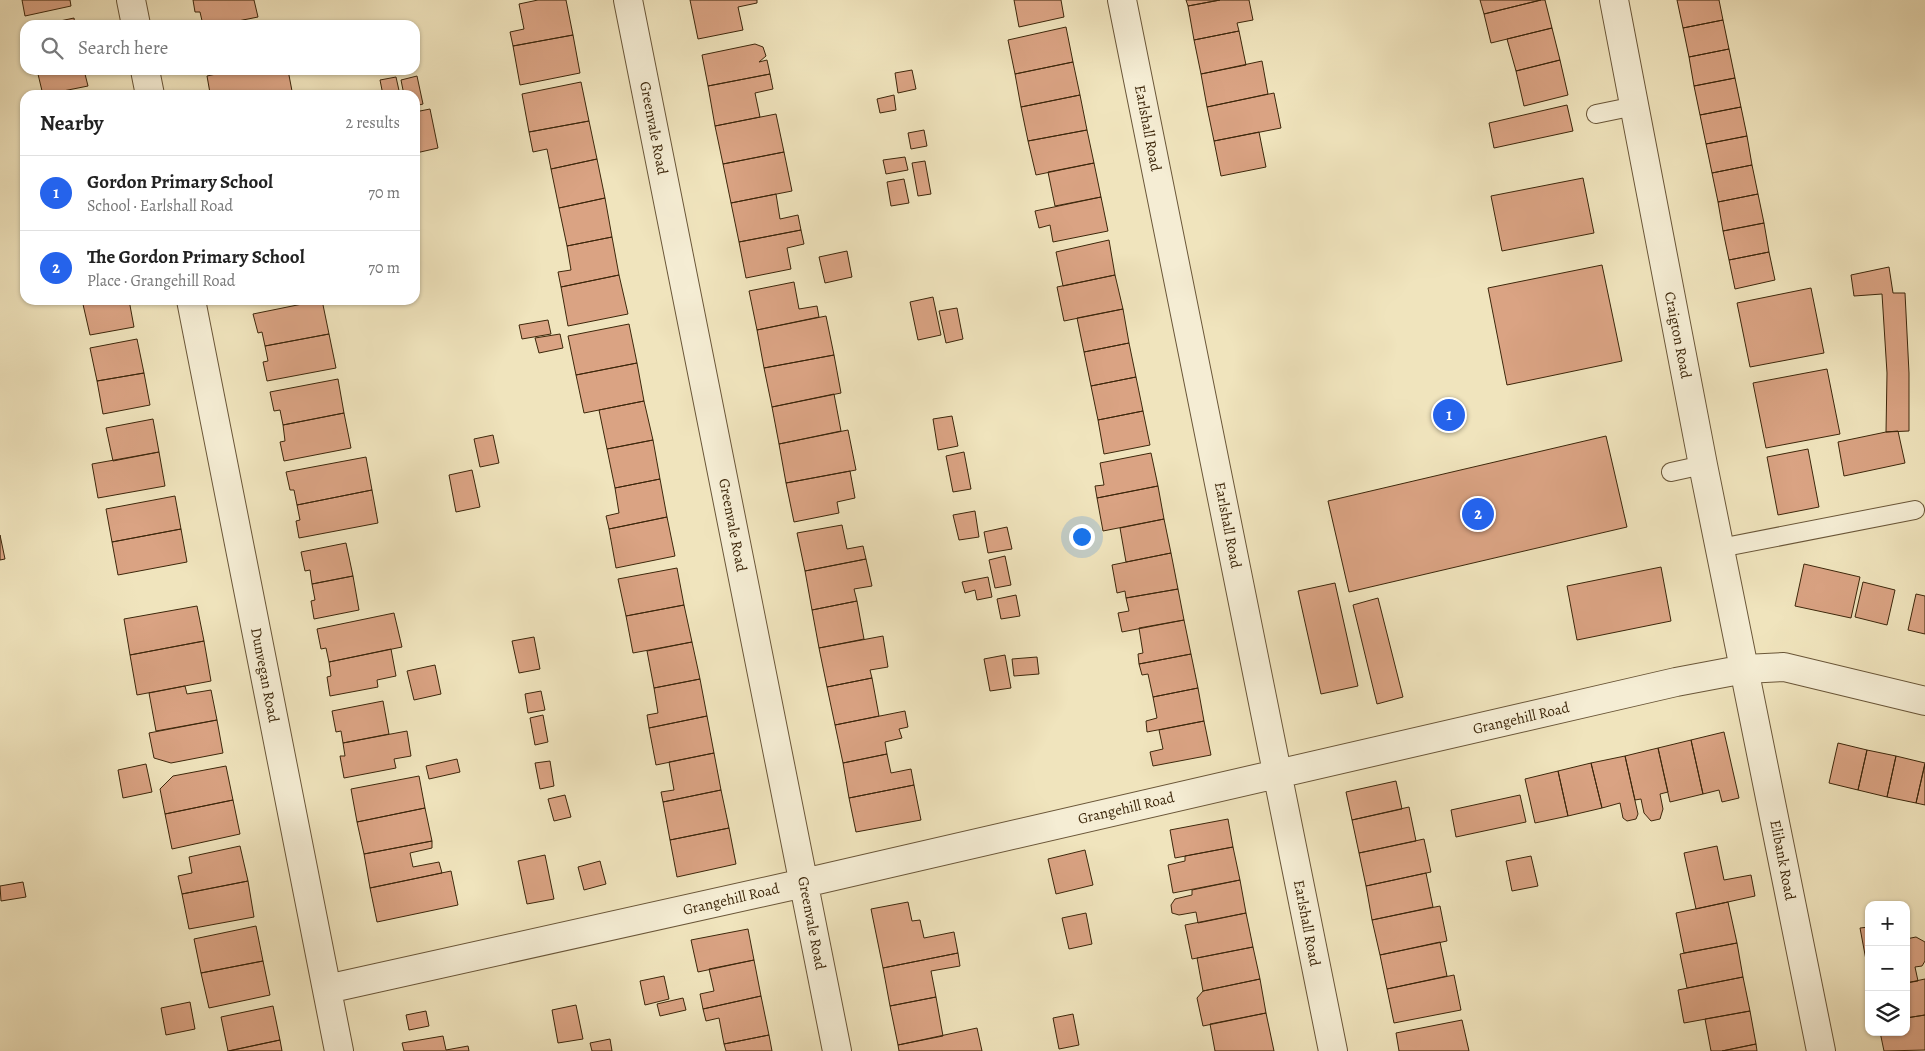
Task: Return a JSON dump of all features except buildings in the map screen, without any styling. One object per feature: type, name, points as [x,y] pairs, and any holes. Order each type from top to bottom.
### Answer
[{"type":"street","points":[[131,0],[135,20]]},
{"type":"street","name":"Greenvale Road","points":[[628,0],[837,1051]]},
{"type":"street","name":"Earlshall Road","points":[[1122,0],[1333,1051]]},
{"type":"street","name":"Craigton Road","points":[[1614,0],[1703,465],[1745,669]]},
{"type":"street","points":[[146,75],[149,90]]},
{"type":"street","name":"Dunvegan Road","points":[[192,305],[339,1051]]},
{"type":"street","name":"Grangehill Road","points":[[327,989],[804,883],[1676,682],[1745,669],[1784,667],[1925,701]]},
{"type":"street","name":"Elibank Road","points":[[1745,669],[1821,1051]]},
{"type":"lane","points":[[1596,114],[1635,106]]},
{"type":"lane","points":[[1671,472],[1703,465]]},
{"type":"lane","points":[[1720,548],[1915,510]]},
{"type":"place","name":"Gordon Primary School","points":[[1449,415]]},
{"type":"place","name":"The Gordon Primary School","points":[[1478,514]]}]
